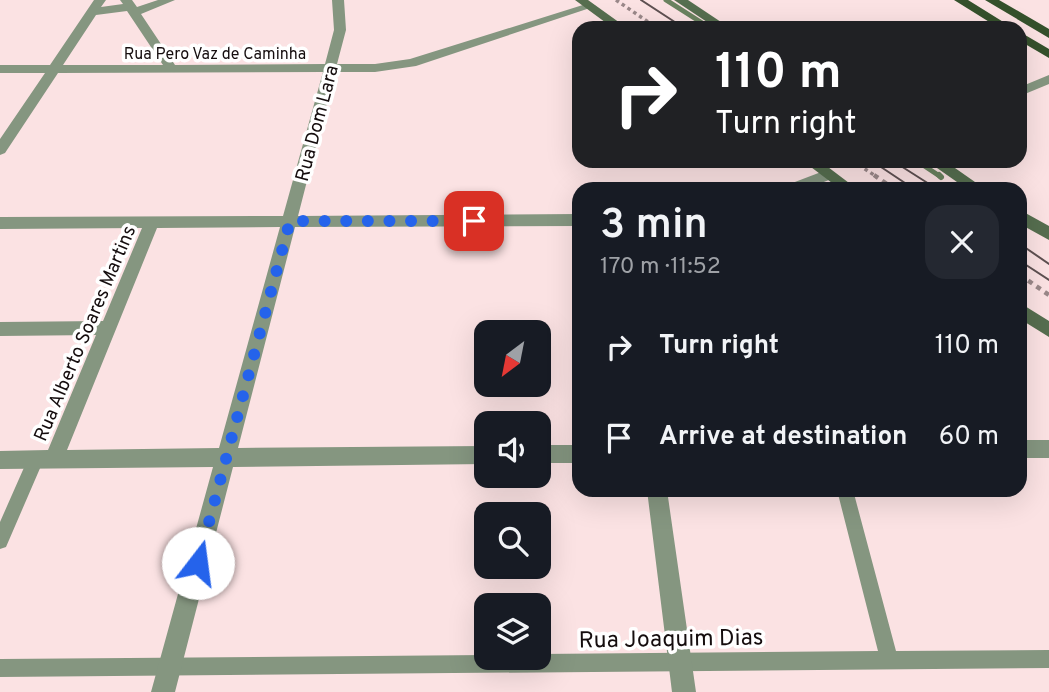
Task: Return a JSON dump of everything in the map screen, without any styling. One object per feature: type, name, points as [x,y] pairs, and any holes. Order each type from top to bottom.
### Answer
[{"type":"main road","points":[[680,0],[713,21]]},
{"type":"main road","points":[[960,0],[995,21]]},
{"type":"main road","points":[[991,0],[1027,21]]},
{"type":"main road","points":[[585,3],[611,21]]},
{"type":"main road","points":[[1027,21],[1049,34]]},
{"type":"main road","points":[[1027,40],[1049,54]]},
{"type":"main road","points":[[820,168],[840,182]]},
{"type":"main road","points":[[944,168],[967,182]]},
{"type":"main road","points":[[1027,220],[1049,234]]},
{"type":"main road","points":[[1027,315],[1049,330]]},
{"type":"street","points":[[0,150],[100,0]]},
{"type":"street","points":[[92,12],[169,0]]},
{"type":"street","name":"Rua Dom Lara","points":[[163,692],[331,69],[340,30],[338,0]]},
{"type":"street","name":"Rua Pero Vaz de Caminha","points":[[0,69],[375,68],[412,63],[585,3]]},
{"type":"street","points":[[130,6],[172,69]]},
{"type":"street","points":[[1027,89],[1049,79]]},
{"type":"street","points":[[809,182],[829,174]]},
{"type":"street","points":[[0,223],[572,220]]},
{"type":"street","name":"Rua Alberto Soares Martins","points":[[45,459],[108,328],[152,222]]},
{"type":"street","points":[[0,329],[108,328]]},
{"type":"street","points":[[1027,449],[1049,449]]},
{"type":"street","points":[[551,454],[572,454]]},
{"type":"street","points":[[0,460],[474,455]]},
{"type":"street","points":[[658,497],[684,692]]},
{"type":"lane","name":"Rua Alberto Soares Martins","points":[[0,541],[45,459]]},
{"type":"lane","points":[[847,497],[890,660]]},
{"type":"lane","name":"Rua Joaquim Dias","points":[[0,668],[1049,659]]},
{"type":"path","points":[[616,0],[647,21]]},
{"type":"path","points":[[863,168],[884,182]]},
{"type":"path","points":[[1027,280],[1049,295]]},
{"type":"waterway","points":[[666,0],[699,21]]},
{"type":"waterway","points":[[928,168],[941,177],[939,175]]},
{"type":"tram line","points":[[641,0],[673,21]]},
{"type":"tram line","points":[[882,168],[904,182]]},
{"type":"tram line","points":[[904,168],[926,182]]},
{"type":"tram line","points":[[1027,249],[1049,264]]},
{"type":"tram line","points":[[1027,266],[1049,280]]},
{"type":"route","points":[[198,563],[290,221],[474,221]]}]
